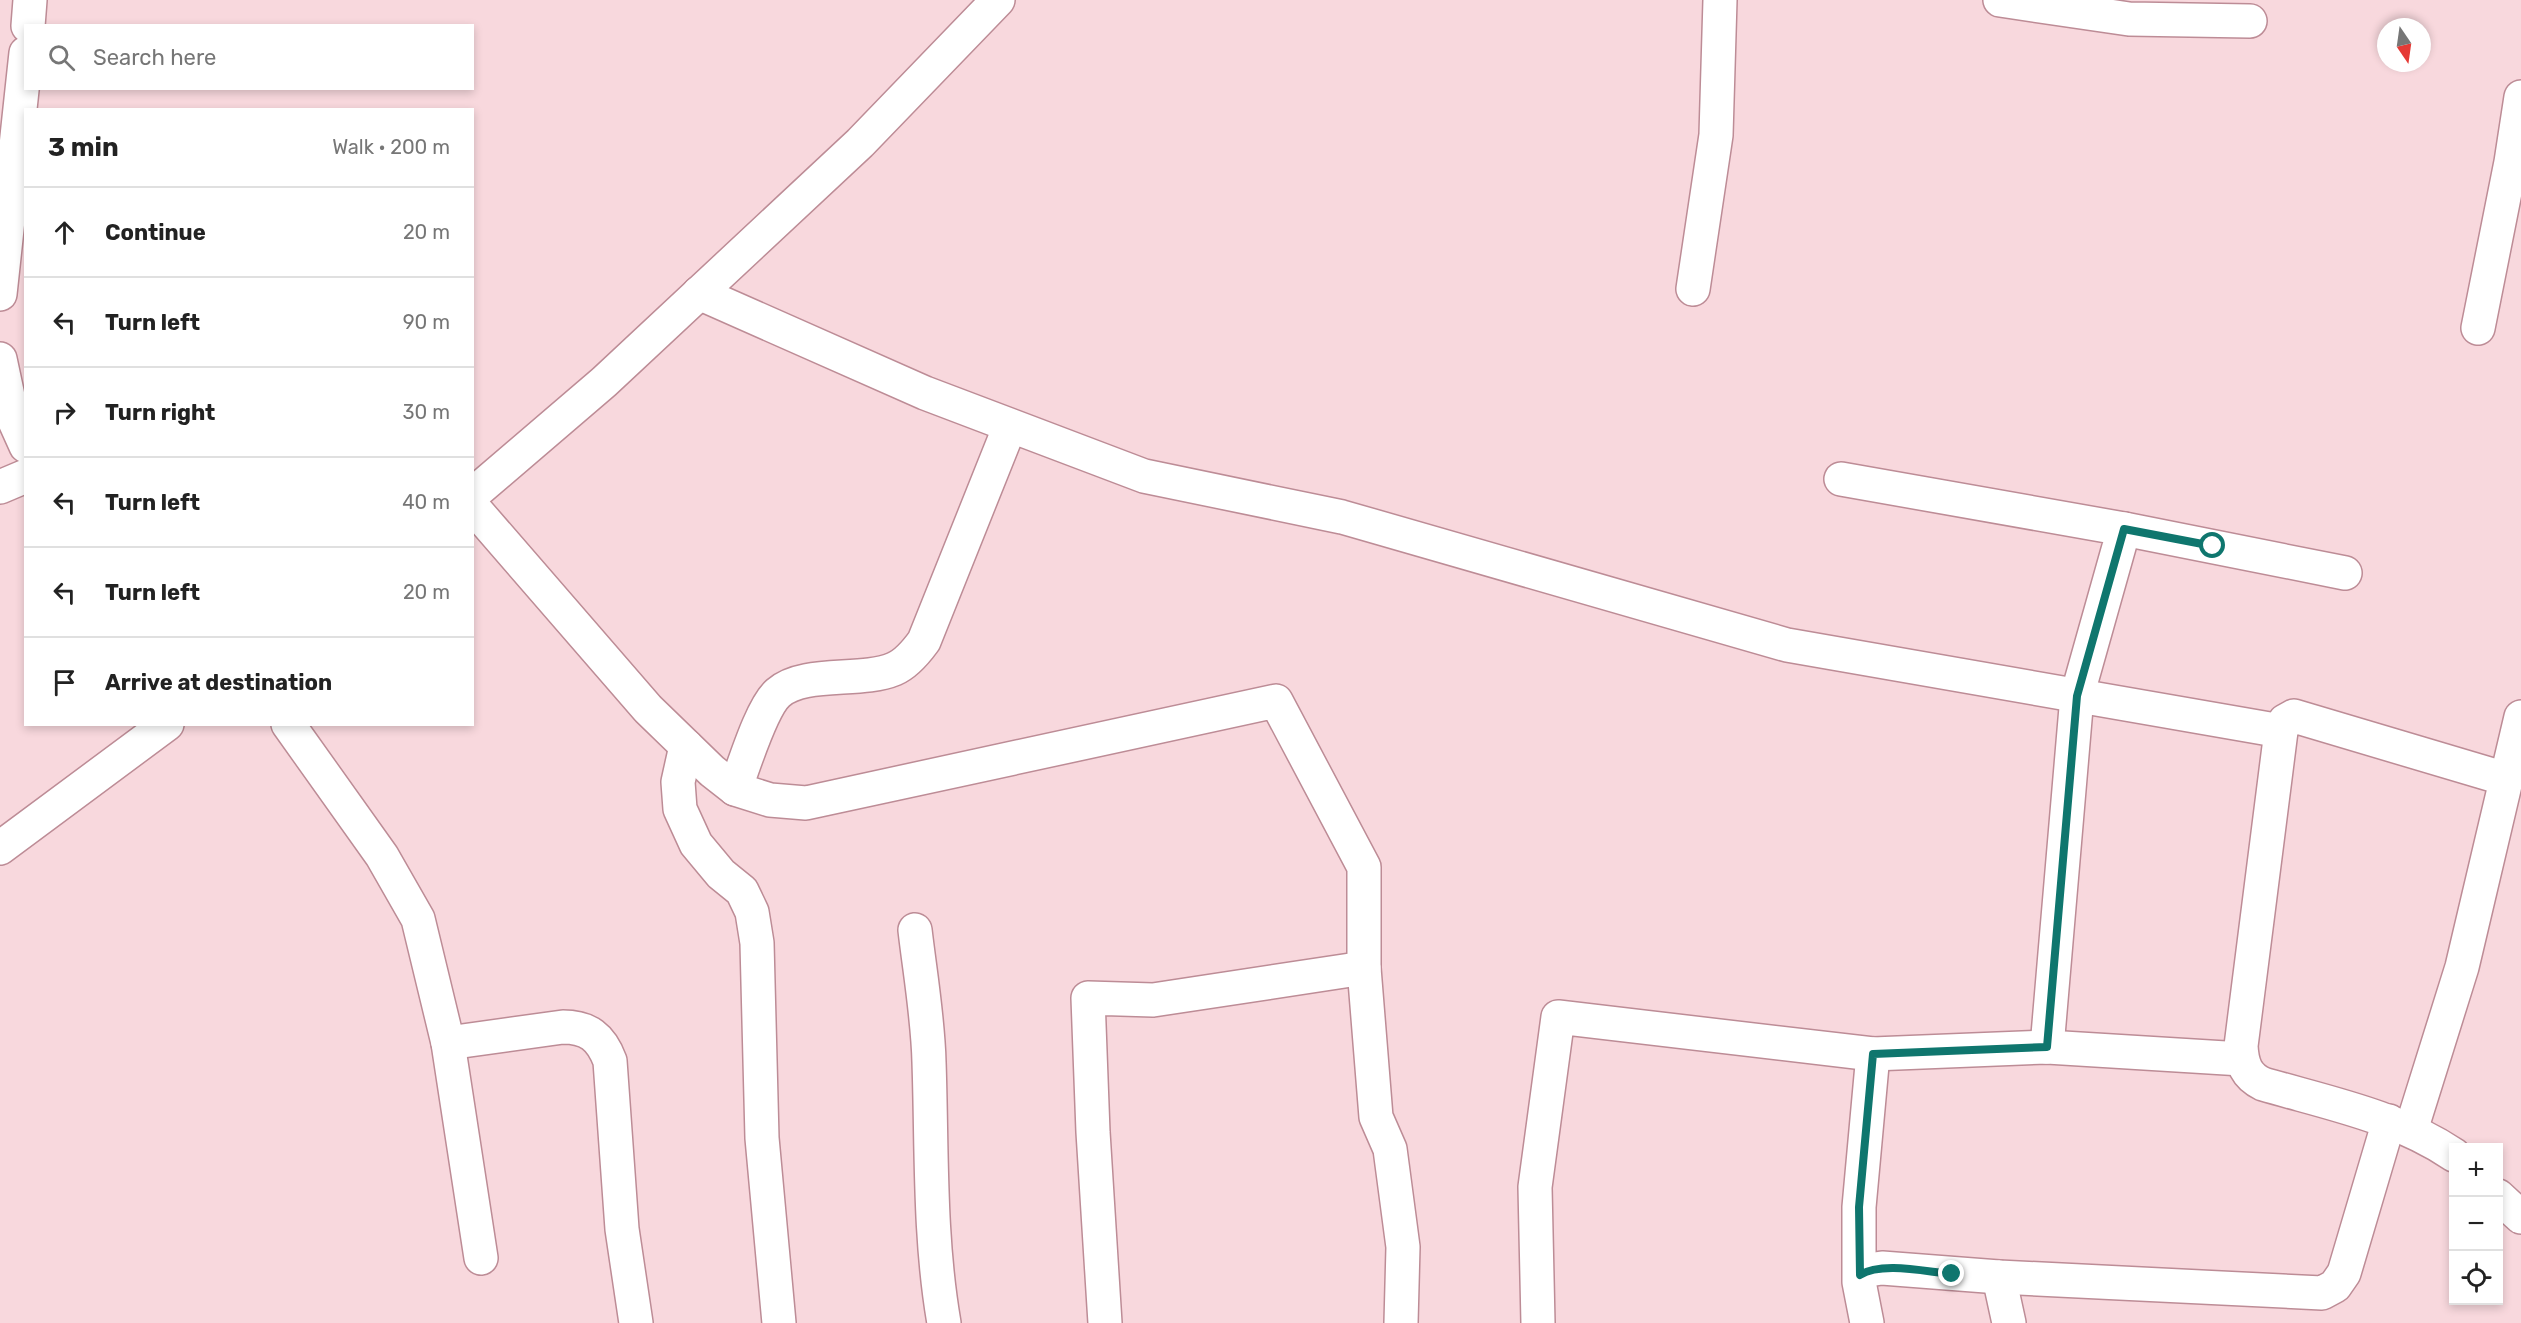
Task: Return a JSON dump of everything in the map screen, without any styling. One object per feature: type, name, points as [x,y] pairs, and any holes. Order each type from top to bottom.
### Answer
[{"type":"street","points":[[28,24],[30,0]]},
{"type":"street","points":[[474,493],[604,382],[860,143],[998,0]]},
{"type":"street","points":[[1693,289],[1716,135],[1720,0]]},
{"type":"street","points":[[2000,0],[2130,20],[2250,21]]},
{"type":"street","points":[[0,294],[3,233],[24,69]]},
{"type":"street","points":[[2478,328],[2511,162],[2521,97]]},
{"type":"street","points":[[699,293],[925,393],[1144,476],[1342,517],[1787,645],[2077,696],[2131,703],[2281,731]]},
{"type":"street","points":[[0,358],[12,415],[24,442]]},
{"type":"street","points":[[735,789],[768,706],[779,692],[820,678],[858,678],[895,669],[913,656],[924,642],[1010,426]]},
{"type":"street","points":[[0,488],[24,477]]},
{"type":"street","points":[[1841,479],[2124,529],[2345,573]]},
{"type":"street","points":[[474,508],[648,709],[712,771],[735,789],[770,800],[806,803],[1276,701],[1364,867],[1364,968],[1376,1117],[1390,1149],[1403,1247],[1401,1323]]},
{"type":"street","points":[[2047,1047],[2077,696],[2124,529]]},
{"type":"street","points":[[2449,1152],[2400,1125],[2263,1084],[2253,1080],[2246,1070],[2242,1059],[2243,1035],[2281,731],[2285,721],[2294,716],[2506,779]]},
{"type":"street","points":[[1860,1275],[1868,1270],[1882,1268],[1999,1277],[2322,1293],[2335,1286],[2344,1274],[2462,967],[2521,717]]},
{"type":"street","points":[[0,848],[164,726]]},
{"type":"street","points":[[289,726],[382,856],[418,919],[448,1043],[481,1258]]},
{"type":"street","points":[[686,746],[678,782],[680,808],[696,844],[722,874],[742,891],[752,912],[757,943],[762,1138],[779,1323]]},
{"type":"street","points":[[915,930],[929,1059],[933,1223],[944,1323]]},
{"type":"street","points":[[1105,1323],[1093,1132],[1088,998],[1153,1000],[1364,968]]},
{"type":"street","points":[[1538,1323],[1535,1187],[1558,1017],[1873,1054],[2047,1047],[2242,1059]]},
{"type":"street","points":[[448,1043],[563,1027],[578,1027],[593,1035],[604,1046],[610,1060],[622,1229],[636,1323]]},
{"type":"street","points":[[1867,1323],[1859,1282],[1859,1207],[1873,1054]]},
{"type":"street","points":[[2500,1197],[2521,1217]]},
{"type":"street","points":[[1999,1277],[2009,1323]]},
{"type":"route","points":[[1952,1274],[1882,1268],[1868,1270],[1860,1275],[1859,1207],[1873,1054],[2047,1047],[2077,696],[2124,529],[2213,546]]}]
